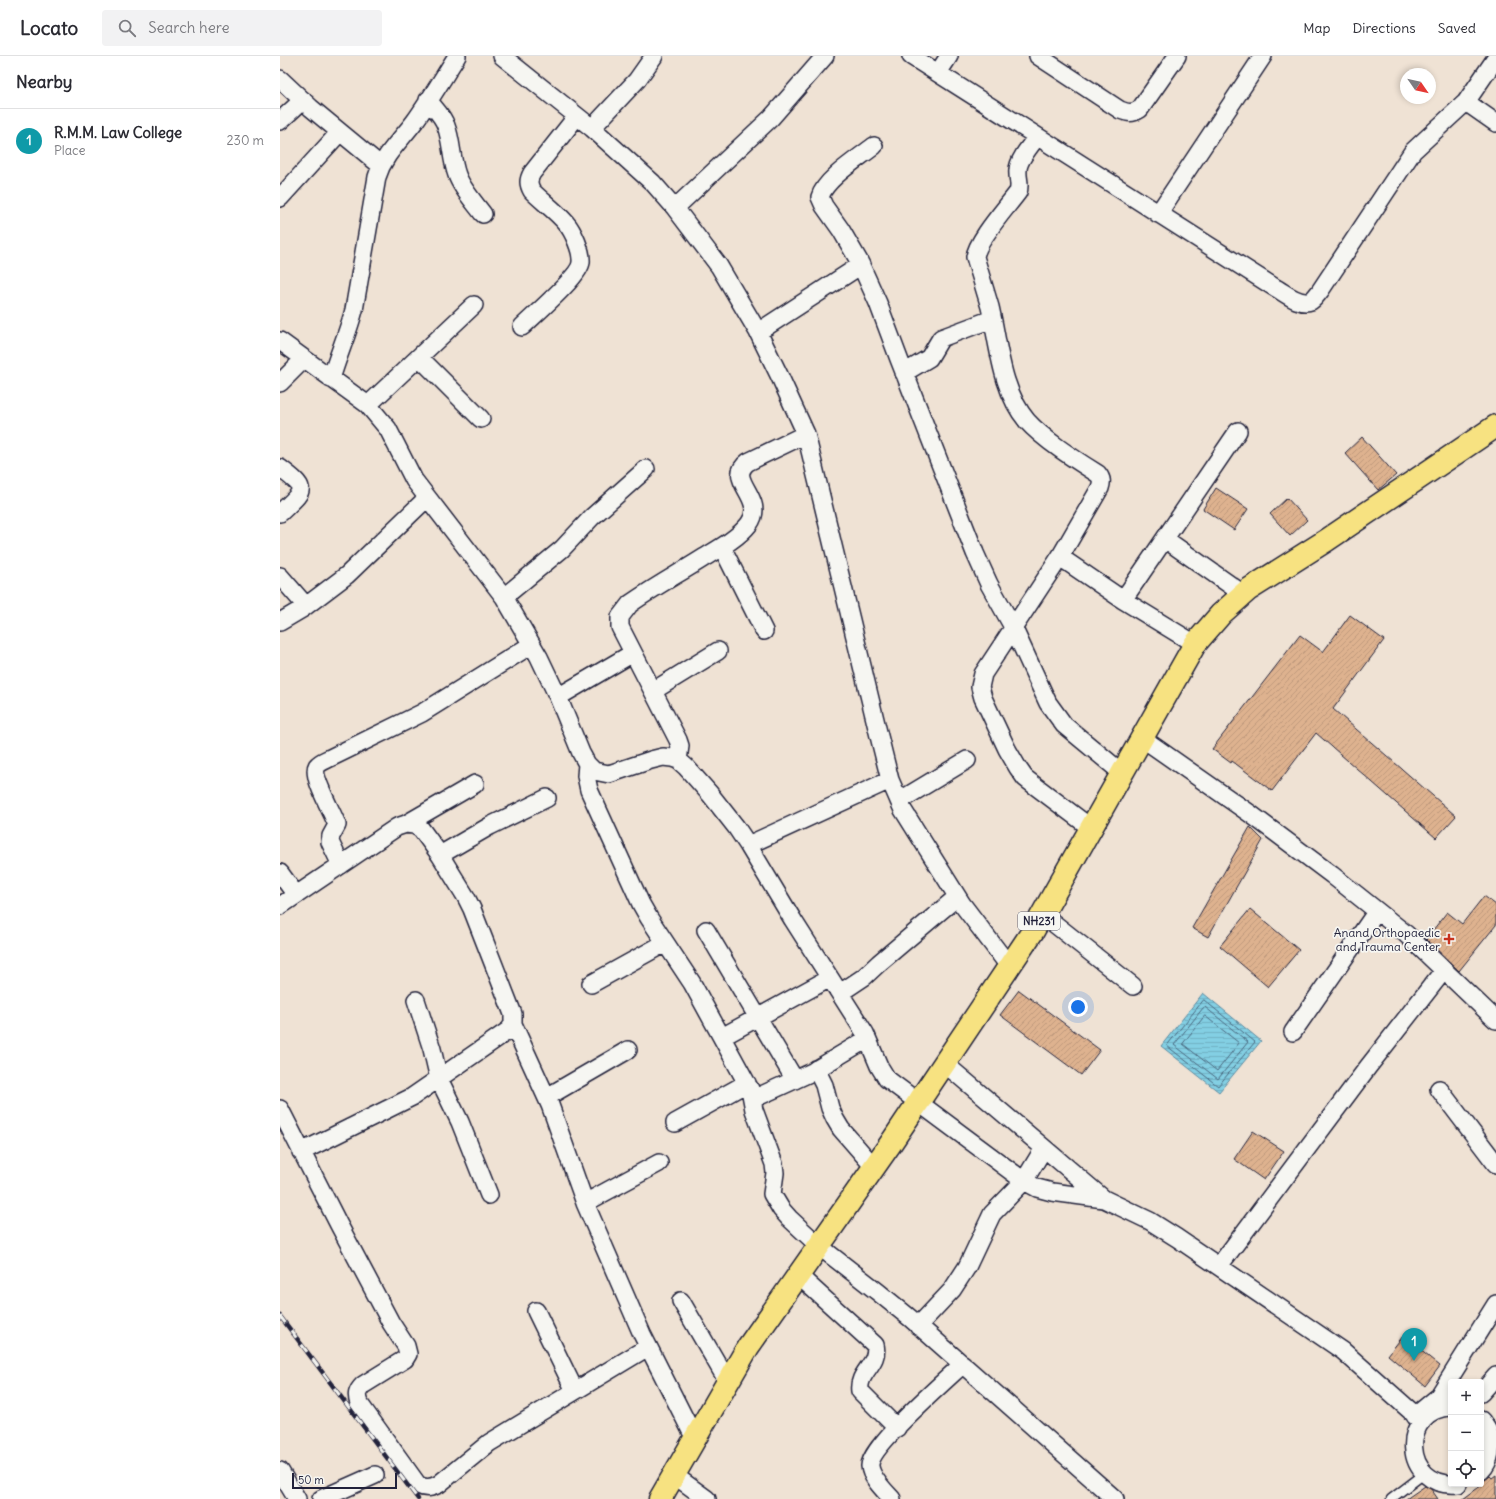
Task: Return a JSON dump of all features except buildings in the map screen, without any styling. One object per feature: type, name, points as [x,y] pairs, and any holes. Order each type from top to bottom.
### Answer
[{"type":"highway","name":"NH231","points":[[660,1499],[748,1347],[874,1167],[1009,966],[1042,914],[1195,644],[1221,614],[1244,594],[1496,426]]},
{"type":"street","points":[[502,56],[592,128],[653,183],[675,208],[719,266],[758,332],[806,434],[890,780],[903,810],[957,897],[1009,966]]},
{"type":"street","points":[[592,128],[637,80],[654,56]]},
{"type":"street","points":[[675,208],[771,118],[824,56]]},
{"type":"street","points":[[911,56],[1158,214],[1296,300],[1303,302],[1310,301],[1320,291],[1413,151],[1466,102],[1496,58]]},
{"type":"street","points":[[938,73],[949,56]]},
{"type":"street","points":[[1038,56],[1120,110],[1127,113],[1134,113],[1140,109],[1177,56]]},
{"type":"street","points":[[1158,214],[1263,56]]},
{"type":"street","points":[[331,379],[338,354],[354,310],[380,165],[387,154],[414,122],[428,100],[450,59]]},
{"type":"street","points":[[280,80],[380,165]]},
{"type":"street","points":[[280,121],[302,100]]},
{"type":"street","points":[[428,100],[443,119],[446,126],[456,174],[460,183],[483,214]]},
{"type":"street","points":[[1466,102],[1496,123]]},
{"type":"street","points":[[522,327],[569,281],[579,270],[582,263],[576,240],[571,230],[563,220],[532,191],[528,180],[577,116]]},
{"type":"street","points":[[280,198],[340,132]]},
{"type":"street","points":[[1037,137],[1019,163],[1018,169],[1020,186],[1018,192],[982,241],[976,251],[976,257],[1008,388],[1016,406],[1033,427],[1101,478],[1100,488],[1060,557],[983,674],[980,687],[983,698],[1007,749],[1025,778],[1091,828]]},
{"type":"street","points":[[874,146],[830,181],[822,190],[820,197],[824,206],[841,230],[861,265],[878,303],[975,553],[989,584],[1013,627],[1048,702],[1064,725],[1122,773]]},
{"type":"street","points":[[758,332],[861,265]]},
{"type":"street","points":[[368,405],[474,305]]},
{"type":"street","points":[[904,373],[929,358],[941,338],[992,319]]},
{"type":"street","points":[[280,341],[368,405],[388,429],[414,480],[504,597],[532,645],[558,697],[587,764],[594,770],[609,774],[663,757],[678,760],[714,799],[748,845],[793,920],[840,993],[867,1039],[879,1066],[888,1079],[1024,1181],[1037,1188],[1052,1192],[1104,1199]]},
{"type":"street","points":[[419,357],[481,419]]},
{"type":"street","points":[[280,383],[304,359]]},
{"type":"street","points":[[1123,600],[1238,430]]},
{"type":"street","points":[[678,760],[680,746],[678,740],[620,627],[619,621],[623,612],[630,604],[722,547],[744,530],[752,518],[754,511],[753,502],[741,478],[740,471],[743,466],[748,462],[806,434]]},
{"type":"street","points":[[280,468],[298,481],[301,485],[301,490],[298,496],[280,513]]},
{"type":"street","points":[[504,597],[562,549],[592,517],[646,469]]},
{"type":"street","points":[[280,622],[306,606],[347,575],[427,498]]},
{"type":"street","points":[[1164,539],[1244,594]]},
{"type":"street","points":[[722,547],[764,631]]},
{"type":"street","points":[[1060,557],[1123,600],[1195,644]]},
{"type":"street","points":[[280,576],[306,606]]},
{"type":"street","points":[[341,865],[330,842],[331,836],[337,825],[315,774],[317,767],[330,758],[422,713],[532,645]]},
{"type":"street","points":[[653,691],[718,651]]},
{"type":"street","points":[[558,697],[633,653]]},
{"type":"street","points":[[1142,738],[1252,815],[1377,910],[1406,934],[1496,1020]]},
{"type":"street","points":[[899,801],[967,760]]},
{"type":"street","points":[[587,764],[586,776],[589,790],[641,904],[692,983],[747,1083],[753,1099],[754,1110],[774,1164],[775,1172],[772,1194],[781,1209],[820,1246],[878,1292],[963,1364],[1114,1499]]},
{"type":"street","points":[[748,845],[890,780]]},
{"type":"street","points":[[280,906],[397,827],[406,824],[475,784]]},
{"type":"street","points":[[440,855],[490,826],[547,798]]},
{"type":"street","points":[[406,824],[414,825],[421,829],[440,855],[472,909],[513,1014],[514,1024],[547,1097],[584,1204],[648,1347],[695,1438]]},
{"type":"street","points":[[280,873],[296,895]]},
{"type":"street","points":[[840,993],[872,971],[879,963],[957,897]]},
{"type":"street","points":[[1293,1032],[1377,910]]},
{"type":"street","points":[[1042,914],[1133,986]]},
{"type":"street","points":[[706,930],[795,1080]]},
{"type":"street","points":[[592,984],[665,943]]},
{"type":"street","points":[[1219,1266],[1368,1067],[1444,970]]},
{"type":"street","points":[[722,1037],[830,978]]},
{"type":"street","points":[[416,1000],[432,1049],[439,1079],[460,1122],[489,1194]]},
{"type":"street","points":[[301,1152],[412,1097],[509,1030],[514,1024]]},
{"type":"street","points":[[753,1099],[816,1069],[867,1039]]},
{"type":"street","points":[[547,1097],[628,1050]]},
{"type":"street","points":[[944,1063],[1104,1199],[1150,1221],[1177,1238],[1343,1351],[1418,1418]]},
{"type":"street","points":[[816,1069],[824,1085],[830,1108],[835,1119],[841,1129],[874,1167]]},
{"type":"street","points":[[675,1123],[747,1083]]},
{"type":"street","points":[[1439,1089],[1496,1164]]},
{"type":"street","points":[[280,1109],[391,1323],[406,1346],[408,1354],[405,1359],[363,1385],[358,1390],[357,1396],[359,1404],[418,1485],[424,1488],[439,1484],[489,1443],[648,1347]]},
{"type":"street","points":[[918,1326],[952,1290],[967,1267],[992,1214],[1024,1181],[1044,1148]]},
{"type":"street","points":[[584,1204],[658,1163]]},
{"type":"street","points":[[798,1275],[875,1345],[877,1352],[874,1360],[861,1378],[859,1385],[860,1391],[897,1428]]},
{"type":"street","points":[[681,1300],[728,1382]]},
{"type":"street","points":[[1448,1485],[1435,1482],[1424,1474],[1417,1465],[1413,1442],[1418,1418],[1438,1397],[1496,1304]]},
{"type":"street","points":[[536,1311],[575,1391]]},
{"type":"street","points":[[892,1499],[880,1486],[872,1473],[870,1465],[872,1458],[878,1448],[897,1428],[963,1364]]},
{"type":"street","points":[[1484,1390],[1496,1376]]},
{"type":"street","points":[[1418,1418],[1444,1407],[1448,1407]]},
{"type":"street","points":[[1484,1425],[1488,1431],[1491,1444],[1489,1457],[1484,1466]]},
{"type":"street","points":[[280,1471],[297,1499]]},
{"type":"street","points":[[320,1499],[375,1475]]},
{"type":"street","points":[[674,1475],[707,1499]]},
{"type":"lane","points":[[1391,1499],[1424,1474]]},
{"type":"water","points":[[1203,993],[1261,1041],[1219,1092],[1161,1046]]},
{"type":"railway","points":[[280,1316],[418,1499]]},
{"type":"place","name":"Anand Orthopaedic and Trauma Center","points":[[1449,939]]},
{"type":"place","name":"R.M.M. Law College","points":[[1414,1361]]}]
